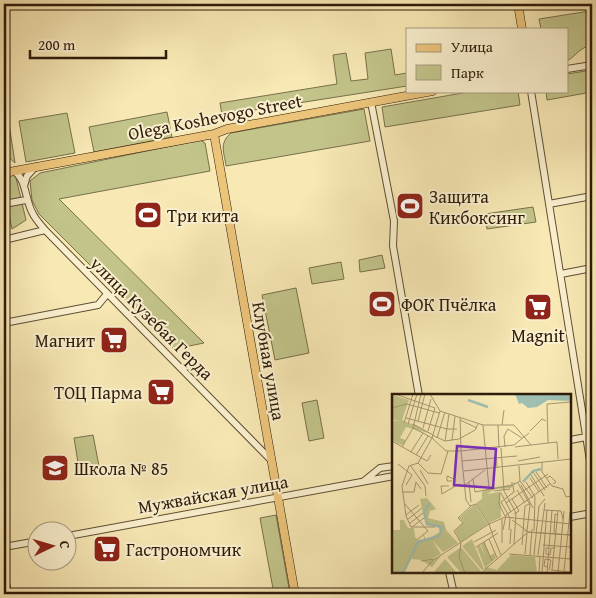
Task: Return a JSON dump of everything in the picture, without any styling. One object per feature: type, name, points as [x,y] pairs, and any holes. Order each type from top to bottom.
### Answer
[{"type":"main road","points":[[518,4],[522,28]]},
{"type":"main road","name":"Olega Koshevogo Street","points":[[4,173],[427,92]]},
{"type":"main road","name":"Клубная улица","points":[[214,134],[296,594]]},
{"type":"street","points":[[4,11],[4,21]]},
{"type":"street","points":[[568,69],[592,65]]},
{"type":"street","points":[[531,92],[589,436],[592,473]]},
{"type":"street","points":[[371,102],[394,221],[393,246],[419,394]]},
{"type":"street","points":[[24,187],[27,176],[36,167]]},
{"type":"street","points":[[14,171],[21,177],[24,187]]},
{"type":"street","name":"улица Кузебая Герда","points":[[24,187],[26,200],[33,215],[45,230],[272,461]]},
{"type":"street","points":[[549,204],[592,196]]},
{"type":"street","points":[[4,204],[26,200]]},
{"type":"street","points":[[4,240],[45,230]]},
{"type":"street","points":[[561,274],[592,268]]},
{"type":"street","points":[[4,323],[98,305],[107,294]]},
{"type":"street","points":[[571,440],[589,436]]},
{"type":"street","name":"Мужвайская улица","points":[[364,481],[380,468],[392,466]]},
{"type":"street","name":"Мужвайская улица","points":[[78,534],[392,476]]},
{"type":"street","points":[[571,517],[592,513]]},
{"type":"street","points":[[4,548],[28,543]]},
{"type":"street","points":[[4,573],[8,594]]},
{"type":"street","points":[[450,573],[454,594]]},
{"type":"green space","points":[[590,11],[592,46],[582,49],[568,60],[568,28],[541,28],[539,19]]},
{"type":"green space","points":[[391,49],[395,75],[406,73],[406,86],[222,115],[220,103],[337,84],[333,55],[346,53],[351,81],[368,79],[365,53]]},
{"type":"green space","points":[[592,70],[592,92],[547,100],[546,92],[568,92],[568,74]]},
{"type":"green space","points":[[468,92],[518,92],[520,105],[385,127],[382,107]]},
{"type":"green space","points":[[364,109],[370,141],[226,166],[224,144],[231,133]]},
{"type":"green space","points":[[167,112],[172,137],[94,152],[89,127]]},
{"type":"green space","points":[[67,113],[75,153],[26,162],[19,121]]},
{"type":"green space","points":[[9,124],[15,163],[4,153],[4,125]]},
{"type":"green space","points":[[200,140],[205,143],[210,171],[59,199],[204,343],[174,349],[39,214],[32,200],[30,181],[40,173]]},
{"type":"green space","points":[[13,175],[16,178],[26,220],[12,229],[4,192],[4,177]]},
{"type":"green space","points":[[533,207],[536,222],[487,229],[485,214]]},
{"type":"green space","points":[[382,255],[385,268],[360,272],[359,260]]},
{"type":"green space","points":[[341,262],[344,279],[312,284],[309,268]]},
{"type":"green space","points":[[296,288],[309,353],[275,360],[262,295]]},
{"type":"green space","points":[[317,400],[324,438],[309,441],[302,403]]},
{"type":"green space","points":[[93,435],[100,471],[80,475],[74,438]]},
{"type":"green space","points":[[276,515],[290,594],[274,594],[260,518]]},
{"type":"place","name":"Защита Кикбоксинг","points":[[410,206]]},
{"type":"place","name":"Три кита","points":[[148,215]]},
{"type":"place","name":"ФОК Пчёлка","points":[[382,304]]},
{"type":"place","name":"Magnit","points":[[538,307]]},
{"type":"place","name":"Магнит","points":[[114,340]]},
{"type":"place","name":"ТОЦ Парма","points":[[161,392]]},
{"type":"place","name":"Школа № 85","points":[[55,468]]},
{"type":"place","name":"Гастрономчик","points":[[107,549]]}]
